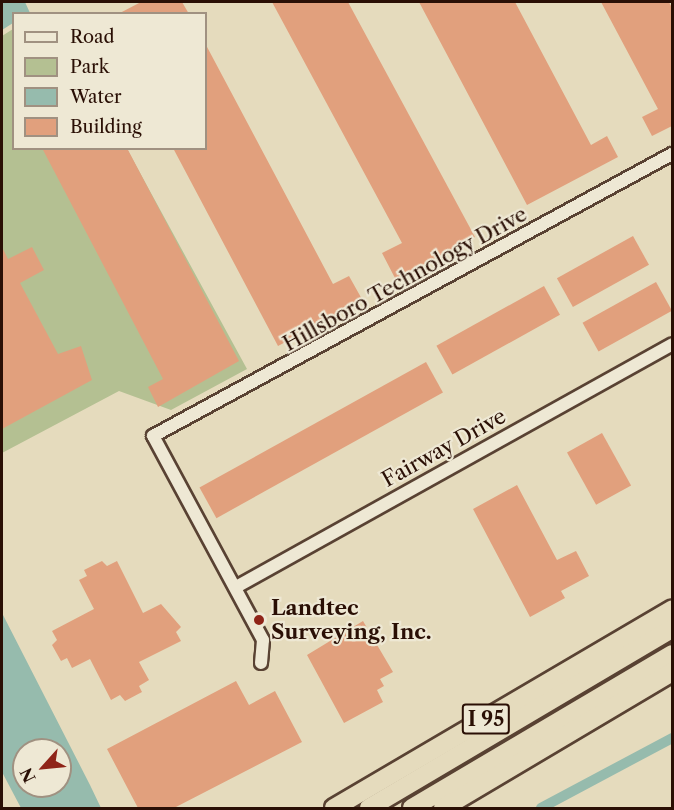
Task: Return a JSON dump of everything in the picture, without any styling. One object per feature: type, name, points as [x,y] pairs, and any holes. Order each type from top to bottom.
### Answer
[{"type":"highway","points":[[638,629],[672,602]]},
{"type":"highway","name":"I 95","points":[[334,808],[672,610]]},
{"type":"highway","points":[[369,808],[672,629]]},
{"type":"highway","points":[[412,808],[672,654]]},
{"type":"highway","name":"I 95","points":[[443,808],[672,672]]},
{"type":"highway","points":[[583,724],[672,684]]},
{"type":"street","name":"Hillsboro Technology Drive","points":[[236,587],[153,436],[672,153]]},
{"type":"street","name":"Fairway Drive","points":[[236,587],[672,344]]},
{"type":"street","points":[[236,587],[263,640],[261,663]]},
{"type":"green space","points":[[12,30],[12,150],[128,150],[247,369],[171,410],[119,391],[2,453],[2,36]]},
{"type":"water","points":[[2,2],[25,2],[30,12],[12,12],[12,24],[2,30]]},
{"type":"water","points":[[2,613],[66,738],[12,738],[12,791],[2,772]]},
{"type":"water","points":[[72,750],[101,808],[21,808],[16,798],[72,798]]},
{"type":"building","points":[[141,2],[182,2],[188,12],[122,12]]},
{"type":"building","points":[[272,2],[348,2],[475,237],[396,280],[382,253],[402,243]]},
{"type":"building","points":[[419,2],[515,2],[591,145],[607,136],[618,157],[527,205]]},
{"type":"building","points":[[601,2],[669,2],[672,8],[672,126],[652,136],[642,117],[658,109]]},
{"type":"building","points":[[207,47],[333,284],[349,276],[363,301],[278,346],[174,150],[207,150]]},
{"type":"building","points":[[43,150],[128,150],[239,361],[158,407],[148,387],[163,379]]},
{"type":"building","points":[[633,236],[649,265],[573,307],[557,278]]},
{"type":"building","points":[[2,247],[8,259],[32,247],[44,270],[20,283],[58,354],[81,346],[92,380],[2,429]]},
{"type":"building","points":[[656,282],[672,311],[599,352],[583,323]]},
{"type":"building","points":[[544,286],[560,315],[452,374],[436,346]]},
{"type":"building","points":[[426,362],[443,393],[216,518],[199,488]]},
{"type":"building","points":[[602,433],[631,485],[596,505],[567,452]]},
{"type":"building","points":[[517,485],[557,560],[576,551],[589,576],[561,591],[565,598],[530,617],[473,509]]},
{"type":"building","points":[[102,561],[107,566],[117,561],[143,613],[161,604],[181,627],[176,632],[181,641],[139,662],[149,680],[139,686],[142,692],[125,701],[120,695],[111,700],[90,659],[72,668],[67,658],[61,661],[52,645],[57,640],[52,631],[94,609],[79,580],[87,576],[84,570]]},
{"type":"building","points":[[363,621],[393,672],[380,679],[384,686],[377,690],[383,702],[344,723],[307,655]]},
{"type":"building","points":[[236,681],[249,705],[275,691],[302,742],[174,808],[138,808],[107,749]]},
{"type":"waterway","points":[[541,808],[672,738]]},
{"type":"place","name":"Landtec Surveying, Inc.","points":[[259,620]]}]
